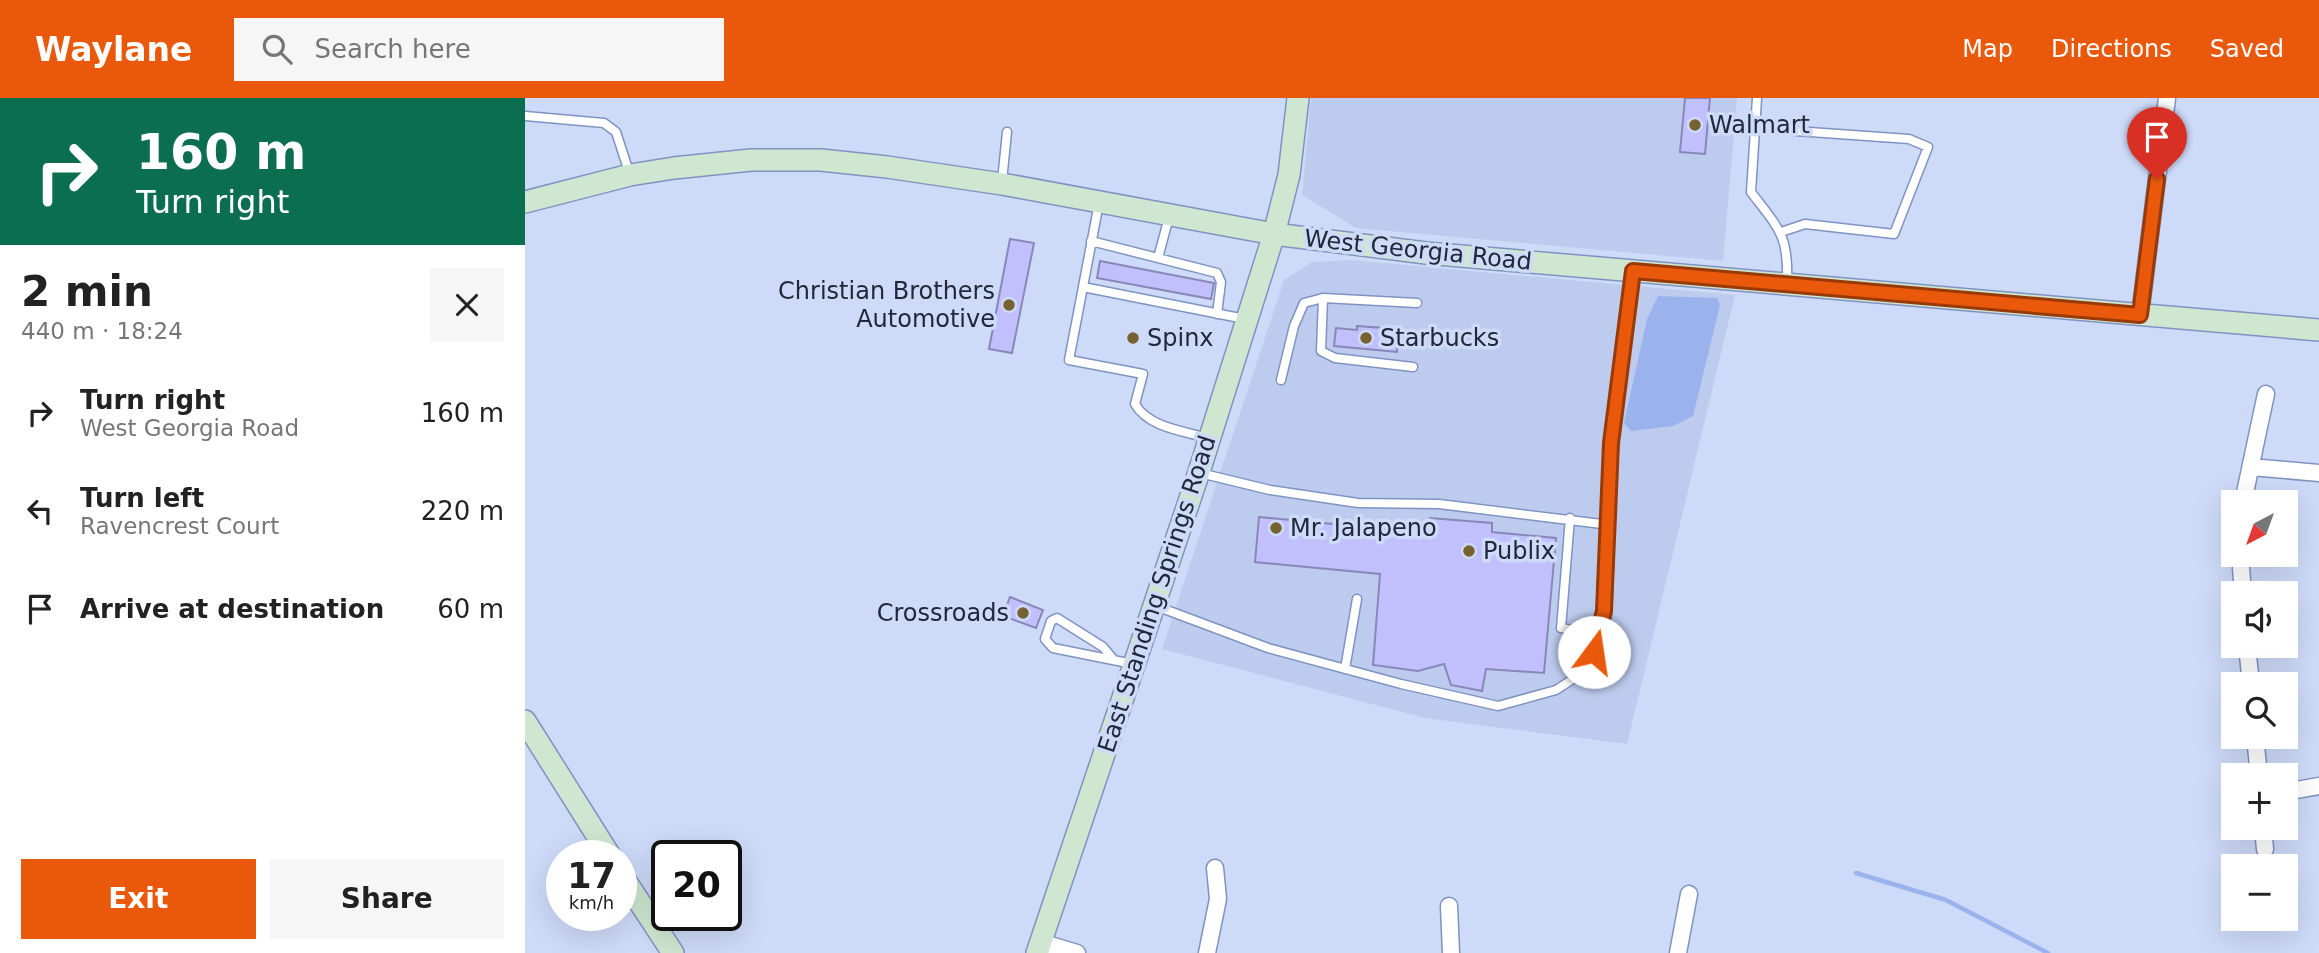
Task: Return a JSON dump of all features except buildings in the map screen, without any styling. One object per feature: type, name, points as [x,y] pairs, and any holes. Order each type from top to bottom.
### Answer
[{"type":"main road","name":"East Standing Springs Road","points":[[1039,948],[1123,662],[1155,605],[1274,234],[1289,175],[1298,98]]},
{"type":"main road","name":"West Georgia Road","points":[[525,202],[630,175],[712,163],[790,159],[887,167],[1002,184],[1274,234],[1426,253],[2319,330]]},
{"type":"main road","points":[[525,721],[600,840]]},
{"type":"main road","points":[[637,898],[673,953]]},
{"type":"street","points":[[2140,315],[2167,98]]},
{"type":"street","points":[[2246,490],[2266,394]]},
{"type":"street","points":[[2251,467],[2319,473]]},
{"type":"street","points":[[2298,790],[2319,786]]},
{"type":"street","points":[[2264,840],[2265,849]]},
{"type":"street","points":[[1207,953],[1218,899],[1215,868]]},
{"type":"street","points":[[1678,953],[1689,894]]},
{"type":"street","points":[[1449,906],[1451,953]]},
{"type":"street","points":[[1039,948],[1077,953]]},
{"type":"lane","points":[[1757,98],[1751,192],[1781,232],[1788,251],[1787,284]]},
{"type":"lane","points":[[525,116],[604,123],[616,132],[630,175]]},
{"type":"lane","points":[[1755,128],[1909,139],[1928,147],[1894,234],[1805,224],[1781,232]]},
{"type":"lane","points":[[1002,184],[1007,132]]},
{"type":"lane","points":[[1099,203],[1069,360],[1143,374],[1135,404],[1142,415],[1156,423],[1209,438]]},
{"type":"lane","points":[[1158,258],[1170,216]]},
{"type":"lane","points":[[1091,241],[1217,273],[1221,282],[1217,314]]},
{"type":"lane","points":[[1155,605],[1268,648],[1498,706],[1556,690],[1590,668],[1604,611],[1611,443],[1633,271]]},
{"type":"lane","points":[[1083,287],[1247,320]]},
{"type":"lane","points":[[1281,380],[1294,326],[1304,303],[1323,298],[1417,303]]},
{"type":"lane","points":[[1323,298],[1321,351],[1335,358],[1413,367]]},
{"type":"lane","points":[[1199,472],[1270,490],[1358,503],[1439,504],[1570,518],[1609,525]]},
{"type":"lane","points":[[1570,518],[1561,628],[1598,635]]},
{"type":"lane","points":[[1345,669],[1357,598]]},
{"type":"lane","points":[[1057,618],[1123,662],[1053,648],[1045,639],[1051,621],[1057,618]]},
{"type":"shaded area","points":[[1311,98],[1737,98],[1723,261],[1356,228],[1302,195]]},
{"type":"shaded area","points":[[1352,260],[1735,295],[1627,744],[1425,718],[1162,649],[1284,280],[1312,262]]},
{"type":"water","points":[[1658,296],[1717,298],[1720,305],[1693,416],[1673,426],[1631,431],[1624,423],[1647,319]]},
{"type":"waterway","points":[[1856,873],[1946,900],[2048,953]]},
{"type":"place","name":"Walmart","points":[[1695,125]]},
{"type":"place","name":"Christian Brothers Automotive","points":[[1009,305]]},
{"type":"place","name":"Spinx","points":[[1133,338]]},
{"type":"place","name":"Starbucks","points":[[1366,338]]},
{"type":"place","name":"Mr. Jalapeno","points":[[1276,528]]},
{"type":"place","name":"Publix","points":[[1469,551]]},
{"type":"place","name":"Crossroads","points":[[1023,613]]},
{"type":"route","points":[[1594,652],[1604,611],[1611,443],[1633,271],[2140,315],[2157,179]]}]
